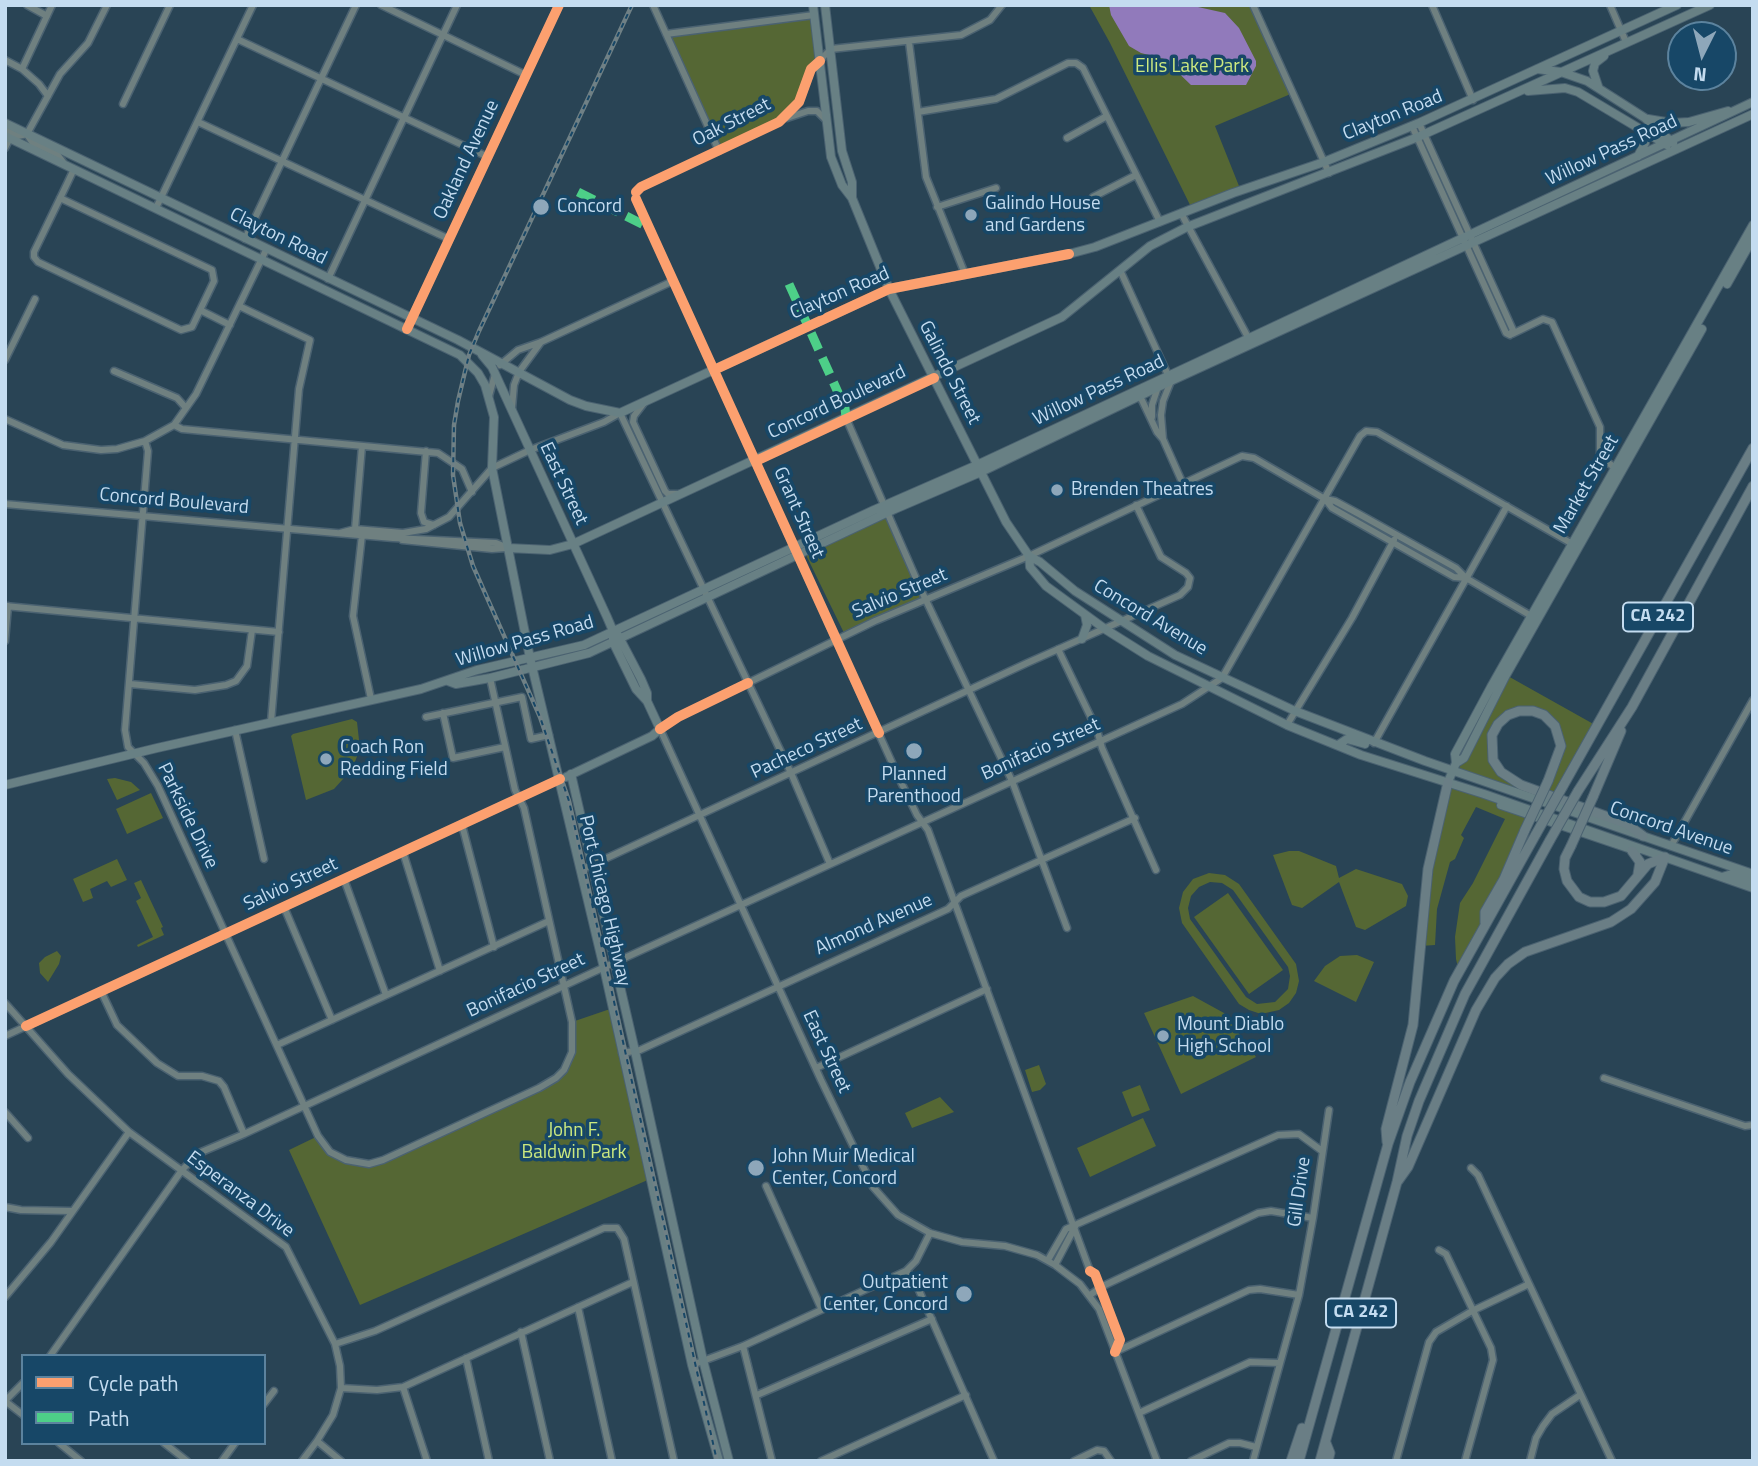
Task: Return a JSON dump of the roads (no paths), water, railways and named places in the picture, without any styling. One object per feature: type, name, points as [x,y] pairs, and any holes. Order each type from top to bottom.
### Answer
[{"type":"highway","name":"CA 242","points":[[1299,1461],[1388,1144],[1425,1044],[1485,925],[1753,448]]},
{"type":"highway","name":"CA 242","points":[[1320,1461],[1397,1182],[1407,1136],[1433,1065],[1474,976],[1578,790],[1632,707],[1753,485]]},
{"type":"highway","points":[[1632,707],[1565,858],[1564,869],[1567,881],[1579,897],[1590,902],[1621,896],[1648,864],[1665,857]]},
{"type":"highway","points":[[1485,925],[1485,912],[1504,879],[1525,830],[1548,781],[1562,746],[1555,726],[1544,715],[1533,711],[1519,711],[1508,715],[1498,724],[1492,735],[1493,761],[1501,772],[1521,785],[1627,824],[1643,836]]},
{"type":"highway","points":[[1388,1144],[1386,1129],[1413,1025],[1428,869],[1448,782]]},
{"type":"highway","points":[[1632,851],[1640,862],[1636,879]]},
{"type":"highway","points":[[1397,1182],[1408,1167],[1445,1078],[1485,993],[1508,964],[1525,952],[1611,922],[1632,909],[1655,883],[1665,857]]},
{"type":"highway","points":[[1291,1461],[1314,1391],[1321,1382]]},
{"type":"highway","points":[[1326,1443],[1330,1453],[1328,1461]]},
{"type":"main road","name":"Galindo Street","points":[[825,5],[842,151],[852,182],[852,198]]},
{"type":"main road","name":"Clayton Road","points":[[5,123],[412,318],[586,406],[620,414],[889,289],[1069,254],[1160,222],[1416,125],[1677,5]]},
{"type":"main road","name":"Clayton Road","points":[[1120,270],[1150,246],[1187,227],[1421,136],[1710,5]]},
{"type":"main road","name":"Galindo Street","points":[[814,10],[831,157],[842,185],[852,198],[889,289],[1006,522],[1029,556]]},
{"type":"main road","name":"Clayton Road","points":[[1652,30],[1667,10]]},
{"type":"main road","points":[[1599,89],[1594,78],[1595,63],[1628,42]]},
{"type":"main road","points":[[1537,69],[1561,72],[1587,81],[1645,118],[1671,145]]},
{"type":"main road","points":[[1509,96],[1534,89],[1565,88],[1589,97],[1646,133],[1671,145]]},
{"type":"main road","name":"Willow Pass Road","points":[[1468,240],[1558,203],[1753,102]]},
{"type":"main road","points":[[1645,118],[1672,123],[1689,122],[1741,107]]},
{"type":"main road","name":"Willow Pass Road","points":[[979,468],[1171,376],[1468,240],[1638,156],[1753,114]]},
{"type":"main road","points":[[1638,156],[1646,143],[1646,133]]},
{"type":"main road","name":"Clayton Road","points":[[7,134],[460,355]]},
{"type":"main road","points":[[1558,203],[1583,188],[1583,183]]},
{"type":"main road","name":"Market Street","points":[[1448,782],[1454,767],[1464,758],[1534,618],[1753,225]]},
{"type":"main road","name":"Market Street","points":[[1618,469],[1753,238]]},
{"type":"main road","name":"Concord Boulevard","points":[[508,548],[550,550],[573,544],[756,461],[1062,317],[1120,270]]},
{"type":"main road","name":"East Street","points":[[481,353],[495,374],[616,637],[636,689],[647,701],[660,729]]},
{"type":"main road","name":"Port Chicago Highway","points":[[460,355],[478,373],[489,396],[494,417],[492,468],[530,658],[604,968],[692,1365],[719,1461]]},
{"type":"main road","name":"Willow Pass Road","points":[[448,681],[456,684],[490,678],[589,653],[706,593],[886,509],[1157,388],[1171,376]]},
{"type":"main road","name":"Concord Avenue","points":[[1029,556],[1030,567],[1046,586],[1105,629],[1148,656],[1287,725],[1362,755],[1448,782],[1753,888]]},
{"type":"main road","name":"Concord Avenue","points":[[1029,556],[1075,591],[1175,655],[1294,711],[1374,743],[1454,767],[1753,874]]},
{"type":"main road","points":[[1082,639],[1087,625],[1086,615]]},
{"type":"main road","name":"Willow Pass Road","points":[[5,785],[448,681],[477,670],[616,637]]},
{"type":"main road","points":[[1233,699],[1233,693],[1238,689],[1261,701],[1274,702]]},
{"type":"main road","name":"Salvio Street","points":[[560,779],[652,736],[660,729]]},
{"type":"main road","points":[[1338,745],[1347,739],[1367,745],[1374,743]]},
{"type":"main road","name":"Port Chicago Highway","points":[[571,774],[703,1360],[729,1461]]},
{"type":"main road","name":"Concord Avenue","points":[[1483,794],[1509,808],[1632,851],[1653,852]]},
{"type":"main road","points":[[1665,857],[1671,846]]},
{"type":"main road","points":[[1722,877],[1732,874],[1753,881]]},
{"type":"main road","points":[[643,1141],[655,1140]]},
{"type":"street","points":[[27,5],[47,16]]},
{"type":"street","points":[[22,69],[52,5]]},
{"type":"street","points":[[5,148],[7,134],[27,134],[60,74],[89,43],[107,5]]},
{"type":"street","points":[[123,104],[170,5]]},
{"type":"street","points":[[156,208],[253,5]]},
{"type":"street","points":[[246,239],[356,5]]},
{"type":"street","points":[[381,5],[526,75]]},
{"type":"street","points":[[328,279],[457,5]]},
{"type":"street","name":"Oakland Avenue","points":[[407,329],[559,5]]},
{"type":"street","points":[[653,5],[719,150]]},
{"type":"street","points":[[831,49],[909,42],[968,32],[990,20],[1002,5]]},
{"type":"street","points":[[1253,5],[1329,173]]},
{"type":"street","points":[[1432,5],[1473,100]]},
{"type":"street","points":[[1610,5],[1628,42]]},
{"type":"street","points":[[666,34],[814,10]]},
{"type":"street","points":[[237,39],[488,157]]},
{"type":"street","points":[[909,42],[926,177],[965,274]]},
{"type":"street","name":"Oak Street","points":[[636,192],[641,187],[779,122],[799,102],[811,69],[831,49]]},
{"type":"street","points":[[5,60],[22,69],[48,96]]},
{"type":"street","points":[[918,112],[996,99],[1068,63],[1076,63],[1083,68],[1160,222]]},
{"type":"street","points":[[779,122],[808,111],[817,111],[825,119]]},
{"type":"street","points":[[1067,138],[1107,116]]},
{"type":"street","points":[[198,122],[449,239]]},
{"type":"street","points":[[1416,125],[1468,240],[1513,330],[1510,335],[1543,319],[1552,322],[1600,427],[1600,457],[1618,469]]},
{"type":"street","points":[[27,134],[33,142],[57,155],[64,164]]},
{"type":"street","points":[[60,198],[212,270],[214,281],[192,327],[181,330],[38,262],[34,257],[34,252],[60,198],[74,169]]},
{"type":"street","points":[[1093,197],[1136,175]]},
{"type":"street","points":[[937,207],[996,188]]},
{"type":"street","name":"Grant Street","points":[[636,192],[636,199],[836,641],[928,830],[1090,1271]]},
{"type":"street","points":[[1181,214],[1250,342]]},
{"type":"street","points":[[5,419],[46,438],[82,449],[117,449],[145,441],[174,425],[196,394],[266,250]]},
{"type":"street","points":[[1120,270],[1171,376],[1163,406],[1163,439]]},
{"type":"street","points":[[489,396],[501,362],[518,350],[673,281]]},
{"type":"street","points":[[5,360],[35,299]]},
{"type":"street","points":[[239,306],[310,340],[301,383],[295,440],[271,722]]},
{"type":"street","points":[[200,310],[230,325]]},
{"type":"street","points":[[511,410],[514,385],[519,372],[541,342]]},
{"type":"street","points":[[114,371],[177,398],[186,408]]},
{"type":"street","points":[[1152,422],[1152,405],[1157,388]]},
{"type":"street","points":[[1140,396],[1183,484]]},
{"type":"street","points":[[644,403],[634,416],[633,422],[665,491],[668,494],[681,494]]},
{"type":"street","points":[[426,451],[422,517],[429,524],[436,525],[449,517],[492,468],[620,414],[791,773],[830,864]]},
{"type":"street","points":[[846,418],[926,600],[1012,781],[1067,928]]},
{"type":"street","points":[[174,425],[182,429],[426,451],[446,457],[462,469],[472,492]]},
{"type":"street","points":[[1222,678],[1360,436],[1370,429],[1575,546]]},
{"type":"street","name":"Parkside Drive","points":[[145,441],[148,451],[125,734],[128,747],[158,786],[318,1136],[330,1152],[346,1160],[369,1164],[383,1160],[491,1111],[556,1078],[572,1052],[573,1030],[524,808],[515,790],[490,678]]},
{"type":"street","points":[[355,529],[362,446]]},
{"type":"street","name":"Salvio Street","points":[[660,729],[678,717],[910,605],[1029,556],[1242,456],[1254,458],[1325,499]]},
{"type":"street","points":[[1325,499],[1332,508],[1394,538],[1454,577],[1465,578],[1534,618]]},
{"type":"street","name":"Concord Boulevard","points":[[5,504],[393,538],[496,542],[508,548]]},
{"type":"street","name":"Pacheco Street","points":[[581,870],[968,690],[1180,595],[1190,582],[1186,573],[1161,557],[1136,505]]},
{"type":"street","points":[[1374,743],[1507,506]]},
{"type":"street","name":"Concord Boulevard","points":[[340,533],[355,529],[415,532],[436,525]]},
{"type":"street","points":[[362,535],[353,616],[371,699]]},
{"type":"street","points":[[1287,725],[1352,618],[1394,538]]},
{"type":"street","points":[[5,640],[7,606],[279,632]]},
{"type":"street","points":[[130,684],[195,690],[236,681],[247,666],[252,629]]},
{"type":"street","points":[[1059,649],[1156,870]]},
{"type":"street","name":"Bonifacio Street","points":[[51,1354],[182,1170],[199,1153],[1182,704],[1222,678]]},
{"type":"street","points":[[426,717],[522,697],[531,739],[549,735]]},
{"type":"street","points":[[1671,846],[1753,700]]},
{"type":"street","points":[[443,713],[453,758],[505,747]]},
{"type":"street","name":"East Street","points":[[660,729],[740,906],[873,1186],[898,1215],[930,1233],[962,1242],[1021,1250],[1048,1260],[1069,1274],[1090,1295]]},
{"type":"street","points":[[235,730],[264,859]]},
{"type":"street","name":"Salvio Street","points":[[5,1036],[560,779]]},
{"type":"street","name":"Almond Avenue","points":[[622,1053],[635,1051],[948,909],[954,901],[1135,818]]},
{"type":"street","points":[[462,825],[494,947]]},
{"type":"street","points":[[403,852],[440,971]]},
{"type":"street","points":[[344,879],[386,995]]},
{"type":"street","points":[[284,907],[332,1020]]},
{"type":"street","points":[[277,1045],[549,921]]},
{"type":"street","points":[[816,1068],[987,989]]},
{"type":"street","points":[[101,992],[117,1025],[157,1063],[178,1076],[202,1076],[219,1081],[244,1134]]},
{"type":"street","name":"Esperanza Drive","points":[[5,1003],[68,1074],[129,1132],[286,1247],[335,1344],[340,1366],[341,1388],[333,1415],[302,1461]]},
{"type":"street","points":[[1604,1078],[1745,1126],[1753,1125]]},
{"type":"street","points":[[1322,1151],[1329,1110]]},
{"type":"street","points":[[5,1112],[28,1138]]},
{"type":"street","points":[[5,1297],[51,1242],[129,1132]]},
{"type":"street","name":"Gill Drive","points":[[1048,1260],[1066,1229],[1278,1135],[1299,1134],[1322,1151],[1299,1295],[1253,1461]]},
{"type":"street","points":[[1471,1168],[1479,1175],[1612,1461]]},
{"type":"street","points":[[766,1186],[821,1308]]},
{"type":"street","points":[[5,1207],[71,1211]]},
{"type":"street","points":[[1157,1461],[1099,1309],[1090,1295],[1103,1286],[1258,1213],[1271,1211],[1313,1218]]},
{"type":"street","points":[[1055,1265],[1075,1227]]},
{"type":"street","points":[[335,1344],[375,1331],[604,1228],[617,1228],[624,1239],[674,1461]]},
{"type":"street","points":[[692,1365],[743,1346],[906,1271],[916,1261],[930,1233]]},
{"type":"street","points":[[1439,1250],[1446,1254],[1491,1348],[1493,1360],[1465,1461]]},
{"type":"street","points":[[906,1271],[914,1279],[995,1461]]},
{"type":"street","points":[[341,1388],[403,1388],[633,1282]]},
{"type":"street","points":[[1396,1461],[1429,1342],[1436,1332],[1472,1311],[1529,1284]]},
{"type":"street","points":[[1115,1352],[1249,1290],[1299,1295]]},
{"type":"street","points":[[578,1307],[612,1461]]},
{"type":"street","points":[[757,1395],[932,1319]]},
{"type":"street","points":[[521,1332],[550,1461]]},
{"type":"street","points":[[743,1346],[772,1461]]},
{"type":"street","points":[[466,1359],[489,1461]]},
{"type":"street","points":[[1139,1413],[1250,1362],[1280,1363]]},
{"type":"street","points":[[21,1385],[5,1401],[21,1413]]},
{"type":"street","points":[[403,1388],[427,1461]]},
{"type":"street","points":[[266,1401],[274,1391]]},
{"type":"street","points":[[821,1461],[966,1395]]},
{"type":"street","points":[[1530,1461],[1536,1438],[1552,1414],[1580,1395]]},
{"type":"street","points":[[317,1441],[341,1461]]},
{"type":"street","points":[[1191,1461],[1229,1443],[1256,1447]]},
{"type":"street","points":[[61,1445],[81,1461]]},
{"type":"street","points":[[167,1445],[187,1461]]},
{"type":"street","points":[[222,1461],[234,1445]]},
{"type":"street","points":[[1074,1461],[1097,1450],[1104,1451],[1111,1461]]},
{"type":"railway","points":[[632,5],[469,355],[454,425],[453,475],[460,523],[473,566],[540,717],[569,801],[717,1461]]},
{"type":"place","name":"Concord","points":[[541,207]]},
{"type":"place","name":"Galindo House and Gardens","points":[[971,215]]},
{"type":"place","name":"Brenden Theatres","points":[[1057,490]]},
{"type":"place","name":"Planned Parenthood","points":[[914,751]]},
{"type":"place","name":"Coach Ron Redding Field","points":[[326,759]]},
{"type":"place","name":"Mount Diablo High School","points":[[1163,1036]]},
{"type":"place","name":"John Muir Medical Center, Concord","points":[[756,1168]]},
{"type":"place","name":"Outpatient Center, Concord","points":[[964,1294]]},
{"type":"park label","name":"Ellis Lake Park","points":[[1192,67]]},
{"type":"park label","name":"John F. Baldwin Park","points":[[574,1142]]}]
